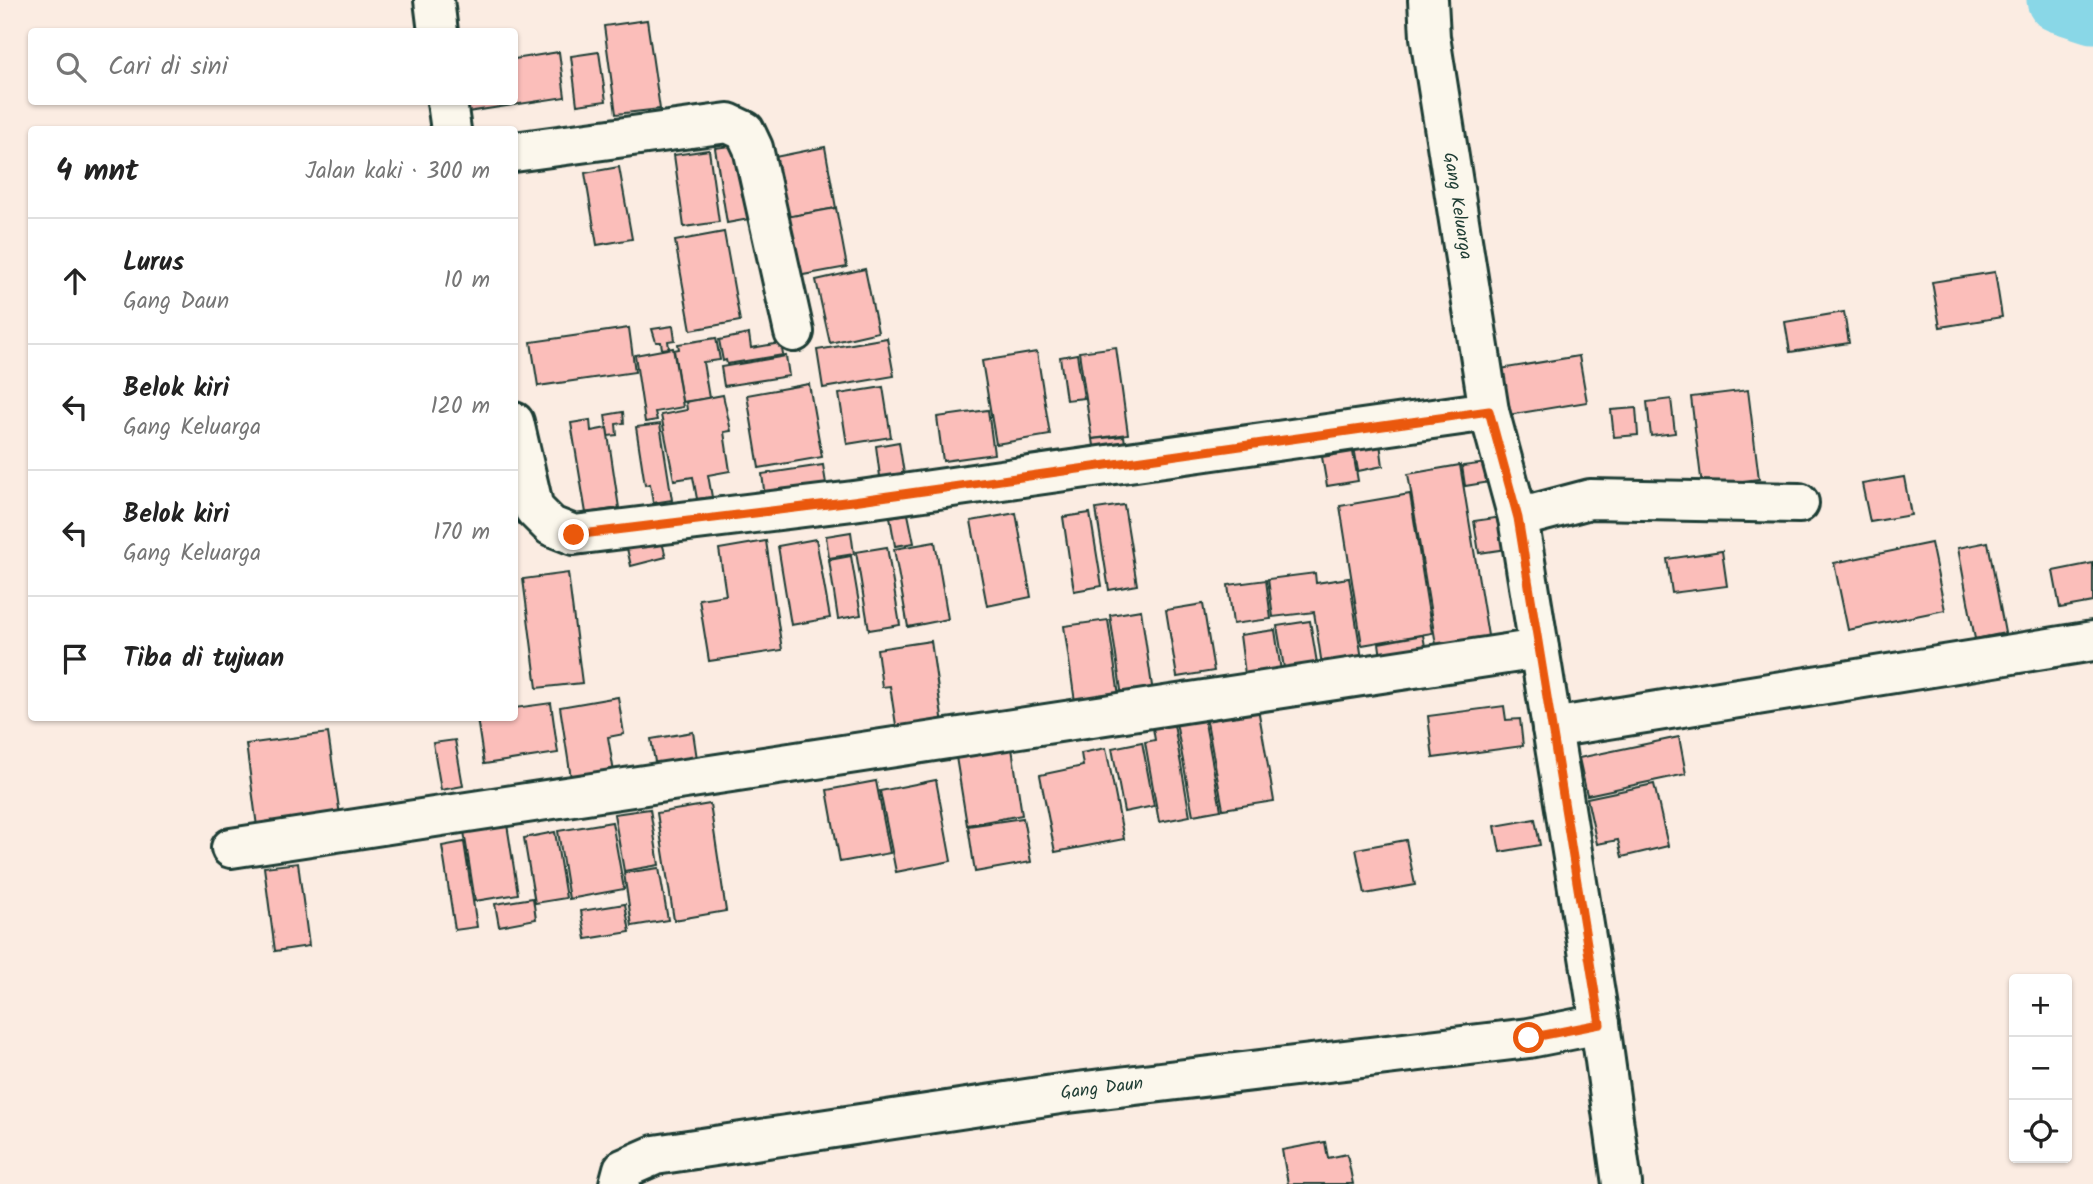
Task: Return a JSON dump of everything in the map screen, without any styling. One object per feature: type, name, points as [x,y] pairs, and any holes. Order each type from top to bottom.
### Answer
[{"type":"street","points":[[434,0],[438,28]]},
{"type":"street","name":"Gang Keluarga","points":[[1428,0],[1430,37],[1489,411],[1518,518],[1600,1024],[1622,1184]]},
{"type":"street","points":[[447,105],[450,126]]},
{"type":"street","points":[[518,151],[728,122],[745,131],[753,148],[794,332]]},
{"type":"street","points":[[518,439],[534,509],[551,526],[574,535],[841,503],[1489,411]]},
{"type":"street","points":[[1518,518],[1590,499],[1799,503]]},
{"type":"street","points":[[1552,728],[2093,641]]},
{"type":"street","points":[[231,848],[1539,649]]},
{"type":"street","name":"Gang Daun","points":[[619,1184],[623,1169],[655,1155],[1060,1094],[1529,1038],[1600,1024]]},
{"type":"building","points":[[647,20],[660,109],[616,114],[604,26]]},
{"type":"building","points":[[559,52],[565,97],[518,104],[518,58]]},
{"type":"building","points":[[599,52],[606,101],[577,105],[571,56]]},
{"type":"building","points":[[466,105],[513,105],[467,112]]},
{"type":"building","points":[[737,145],[749,219],[727,223],[715,148]]},
{"type":"building","points":[[825,147],[836,208],[781,218],[770,158]]},
{"type":"building","points":[[709,150],[719,222],[684,227],[674,155]]},
{"type":"building","points":[[619,167],[632,239],[597,245],[585,173]]},
{"type":"building","points":[[836,208],[847,267],[792,277],[781,218]]},
{"type":"building","points":[[724,232],[740,321],[691,330],[675,241]]},
{"type":"building","points":[[865,269],[878,332],[830,343],[816,280]]},
{"type":"building","points":[[1995,272],[2002,317],[1940,327],[1932,282]]},
{"type":"building","points":[[1844,312],[1849,343],[1790,352],[1785,322]]},
{"type":"building","points":[[673,326],[675,340],[668,341],[669,348],[662,349],[661,342],[656,342],[652,329]]},
{"type":"building","points":[[629,328],[635,372],[538,386],[531,342]]},
{"type":"building","points":[[749,334],[751,348],[781,343],[783,355],[727,364],[726,360],[723,361],[719,340]]},
{"type":"building","points":[[716,338],[720,360],[703,362],[709,398],[682,402],[674,350],[679,349],[678,344]]},
{"type":"building","points":[[887,338],[894,376],[823,388],[817,350]]},
{"type":"building","points":[[1116,347],[1128,434],[1092,439],[1079,352]]},
{"type":"building","points":[[673,348],[683,407],[655,412],[657,420],[645,422],[635,355]]},
{"type":"building","points":[[1037,352],[1050,435],[996,444],[982,361]]},
{"type":"building","points":[[1077,354],[1084,398],[1066,400],[1060,357]]},
{"type":"building","points":[[786,356],[789,376],[724,386],[721,367]]},
{"type":"building","points":[[1579,356],[1587,402],[1508,415],[1500,369]]},
{"type":"building","points":[[809,384],[822,457],[759,468],[747,395]]},
{"type":"building","points":[[883,387],[891,437],[847,444],[839,394]]},
{"type":"building","points":[[1748,390],[1759,479],[1702,486],[1691,397]]},
{"type":"building","points":[[723,395],[731,431],[724,432],[730,471],[708,475],[712,497],[697,499],[693,477],[674,480],[661,415],[687,410],[686,402]]},
{"type":"building","points":[[1671,399],[1675,433],[1651,436],[1647,402]]},
{"type":"building","points":[[1636,408],[1638,435],[1614,437],[1611,410]]},
{"type":"building","points":[[988,410],[994,454],[943,461],[937,417]]},
{"type":"building","points":[[623,412],[624,423],[616,424],[617,435],[608,436],[605,415]]},
{"type":"building","points":[[590,420],[591,431],[607,428],[619,508],[586,513],[571,423]]},
{"type":"building","points":[[660,424],[672,500],[653,503],[650,484],[645,485],[636,427]]},
{"type":"building","points":[[1124,436],[1126,450],[1095,453],[1093,439]]},
{"type":"building","points":[[899,442],[905,480],[881,484],[876,446]]},
{"type":"building","points":[[1380,443],[1383,466],[1358,471],[1354,447]]},
{"type":"building","points":[[1353,452],[1358,481],[1327,486],[1322,457]]},
{"type":"building","points":[[1487,463],[1490,482],[1465,486],[1462,466]]},
{"type":"building","points":[[823,465],[828,496],[766,505],[762,474]]},
{"type":"building","points":[[1460,465],[1491,654],[1439,663],[1408,474]]},
{"type":"building","points":[[1904,477],[1911,515],[1870,522],[1862,484]]},
{"type":"building","points":[[1410,494],[1432,633],[1362,645],[1340,506]]},
{"type":"building","points":[[1124,505],[1137,585],[1109,590],[1096,509]]},
{"type":"building","points":[[1016,513],[1031,597],[987,606],[971,521]]},
{"type":"building","points":[[1090,513],[1102,586],[1074,591],[1063,517]]},
{"type":"building","points":[[908,514],[914,543],[895,546],[890,517]]},
{"type":"building","points":[[1502,517],[1507,549],[1479,553],[1474,521]]},
{"type":"building","points":[[851,532],[854,554],[829,558],[826,536]]},
{"type":"building","points":[[660,535],[666,557],[631,566],[626,544]]},
{"type":"building","points":[[816,539],[830,618],[791,625],[778,546]]},
{"type":"building","points":[[766,541],[782,650],[709,661],[699,599],[726,595],[719,549]]},
{"type":"building","points":[[935,542],[948,619],[908,627],[894,549]]},
{"type":"building","points":[[1988,542],[2005,633],[1975,639],[1958,548]]},
{"type":"building","points":[[1931,543],[1945,610],[1848,630],[1834,563]]},
{"type":"building","points":[[887,547],[900,625],[869,630],[856,552]]},
{"type":"building","points":[[1722,551],[1727,586],[1672,593],[1667,559]]},
{"type":"building","points":[[851,556],[861,615],[838,619],[829,560]]},
{"type":"building","points":[[2093,563],[2093,602],[2060,608],[2053,571]]},
{"type":"building","points":[[568,573],[582,683],[537,688],[523,579]]},
{"type":"building","points":[[1315,573],[1316,583],[1349,578],[1363,665],[1323,672],[1314,612],[1273,617],[1268,579]]},
{"type":"building","points":[[1266,580],[1271,619],[1233,624],[1228,585]]},
{"type":"building","points":[[1203,604],[1214,671],[1177,677],[1166,610]]},
{"type":"building","points":[[1141,610],[1153,693],[1122,697],[1110,615]]},
{"type":"building","points":[[1108,620],[1119,696],[1075,702],[1064,626]]},
{"type":"building","points":[[1310,621],[1318,669],[1285,674],[1277,626]]},
{"type":"building","points":[[1275,630],[1282,678],[1246,682],[1240,635]]},
{"type":"building","points":[[1423,635],[1427,657],[1382,665],[1379,643]]},
{"type":"building","points":[[931,641],[944,731],[898,738],[890,686],[882,687],[877,649]]},
{"type":"building","points":[[618,697],[624,734],[608,737],[616,784],[573,791],[560,707]]},
{"type":"building","points":[[1257,702],[1274,801],[1223,809],[1205,711]]},
{"type":"building","points":[[551,703],[558,753],[484,764],[477,721],[518,721],[518,707]]},
{"type":"building","points":[[1504,706],[1506,720],[1520,719],[1523,746],[1433,758],[1428,716]]},
{"type":"building","points":[[1203,712],[1221,810],[1193,815],[1175,717]]},
{"type":"building","points":[[1173,719],[1190,816],[1159,822],[1145,742],[1155,740],[1152,722]]},
{"type":"building","points":[[693,732],[699,772],[658,779],[651,739]]},
{"type":"building","points":[[328,733],[341,822],[258,834],[246,744]]},
{"type":"building","points":[[1679,737],[1686,774],[1587,795],[1579,758]]},
{"type":"building","points":[[455,740],[463,786],[441,790],[433,743]]},
{"type":"building","points":[[1142,742],[1154,806],[1124,812],[1112,748]]},
{"type":"building","points":[[1012,748],[1022,815],[967,825],[956,757]]},
{"type":"building","points":[[1106,748],[1124,839],[1055,852],[1040,775],[1083,766],[1081,753]]},
{"type":"building","points":[[936,780],[951,861],[896,872],[880,791]]},
{"type":"building","points":[[876,781],[890,853],[840,862],[827,790]]},
{"type":"building","points":[[1654,784],[1668,846],[1622,857],[1618,840],[1597,844],[1587,798]]},
{"type":"building","points":[[710,804],[726,911],[674,920],[657,813]]},
{"type":"building","points":[[650,809],[659,865],[624,871],[614,814]]},
{"type":"building","points":[[506,818],[518,894],[475,901],[463,825]]},
{"type":"building","points":[[1023,818],[1031,862],[975,872],[968,826]]},
{"type":"building","points":[[1535,819],[1540,845],[1500,852],[1495,826]]},
{"type":"building","points":[[612,822],[624,889],[569,899],[558,831]]},
{"type":"building","points":[[555,832],[566,898],[535,903],[524,838]]},
{"type":"building","points":[[1406,840],[1415,885],[1365,894],[1356,849]]},
{"type":"building","points":[[464,842],[477,927],[455,930],[442,846]]},
{"type":"building","points":[[298,863],[309,946],[275,951],[264,867]]},
{"type":"building","points":[[659,868],[668,920],[632,926],[624,873]]},
{"type":"building","points":[[533,898],[536,919],[499,926],[495,904]]},
{"type":"building","points":[[625,904],[630,932],[586,939],[581,911]]},
{"type":"building","points":[[1325,1142],[1328,1158],[1347,1154],[1353,1184],[1288,1184],[1282,1150]]},
{"type":"waterway","points":[[2059,0],[2093,11]]},
{"type":"route","points":[[574,535],[803,508],[1489,411],[1518,518],[1600,1024],[1529,1038]]}]
